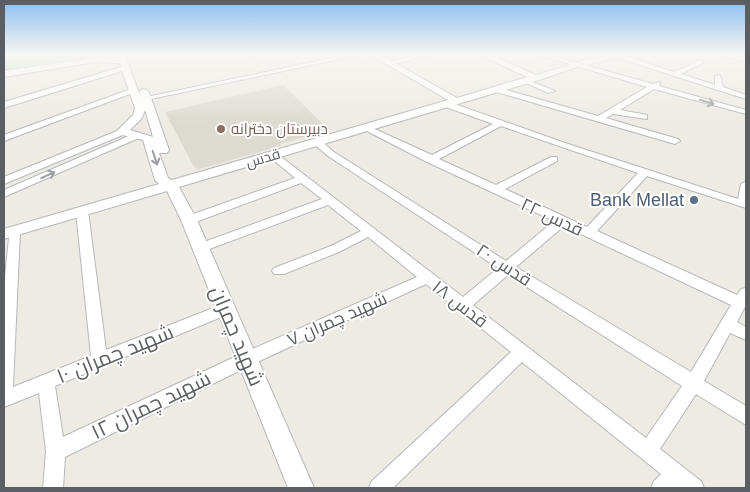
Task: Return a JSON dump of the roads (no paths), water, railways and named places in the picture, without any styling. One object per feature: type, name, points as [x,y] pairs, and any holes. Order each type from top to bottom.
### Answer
[{"type":"street","points":[[4,105],[76,78]]},
{"type":"street","points":[[4,181],[122,132],[138,116],[140,108],[129,78]]},
{"type":"street","name":"شهید چمران","points":[[134,78],[146,98],[173,177],[171,185]]},
{"type":"street","points":[[146,98],[244,78]]},
{"type":"street","points":[[412,78],[451,103],[501,123],[744,205],[746,184]]},
{"type":"street","points":[[632,78],[746,112]]},
{"type":"street","points":[[599,119],[653,85],[671,78]]},
{"type":"street","points":[[687,78],[746,97]]},
{"type":"street","points":[[718,78],[719,88]]},
{"type":"street","points":[[531,79],[551,91]]},
{"type":"street","name":"قدس","points":[[9,233],[531,79]]},
{"type":"street","points":[[496,90],[675,141]]},
{"type":"street","points":[[4,138],[134,91]]},
{"type":"street","points":[[612,111],[644,117]]},
{"type":"street","points":[[430,160],[501,123]]},
{"type":"street","name":"قدس ۲۲","points":[[365,128],[562,222],[743,298]]},
{"type":"street","points":[[122,132],[138,136]]},
{"type":"street","points":[[4,194],[138,136]]},
{"type":"street","name":"شهید چمران","points":[[138,136],[148,138],[162,180],[171,185],[189,220],[301,488]]},
{"type":"street","name":"قدس ۲۰","points":[[317,142],[332,154],[507,268],[746,416]]},
{"type":"street","name":"قدس ۱۸","points":[[273,155],[328,201],[694,488]]},
{"type":"street","points":[[494,190],[554,159]]},
{"type":"street","points":[[588,233],[645,172]]},
{"type":"street","points":[[189,220],[302,179]]},
{"type":"street","points":[[200,248],[328,201]]},
{"type":"street","points":[[82,211],[99,359]]},
{"type":"street","points":[[462,306],[562,222]]},
{"type":"street","points":[[279,271],[335,249],[368,232]]},
{"type":"street","points":[[4,399],[9,233]]},
{"type":"street","name":"شهید چمران ۷","points":[[247,359],[427,278]]},
{"type":"street","points":[[648,451],[693,384],[743,298]]},
{"type":"street","name":"شهید چمران ۱۰","points":[[4,399],[226,308]]},
{"type":"street","points":[[728,324],[746,334]]},
{"type":"street","points":[[380,488],[522,352]]},
{"type":"street","name":"شهید چمران ۱۲","points":[[56,451],[247,359]]},
{"type":"street","points":[[46,382],[56,451],[53,488]]},
{"type":"street","points":[[660,488],[676,473]]},
{"type":"place","name":"دبیرستان دخترانه","points":[[221,129]]},
{"type":"place","name":"Bank Mellat","points":[[694,200]]}]
